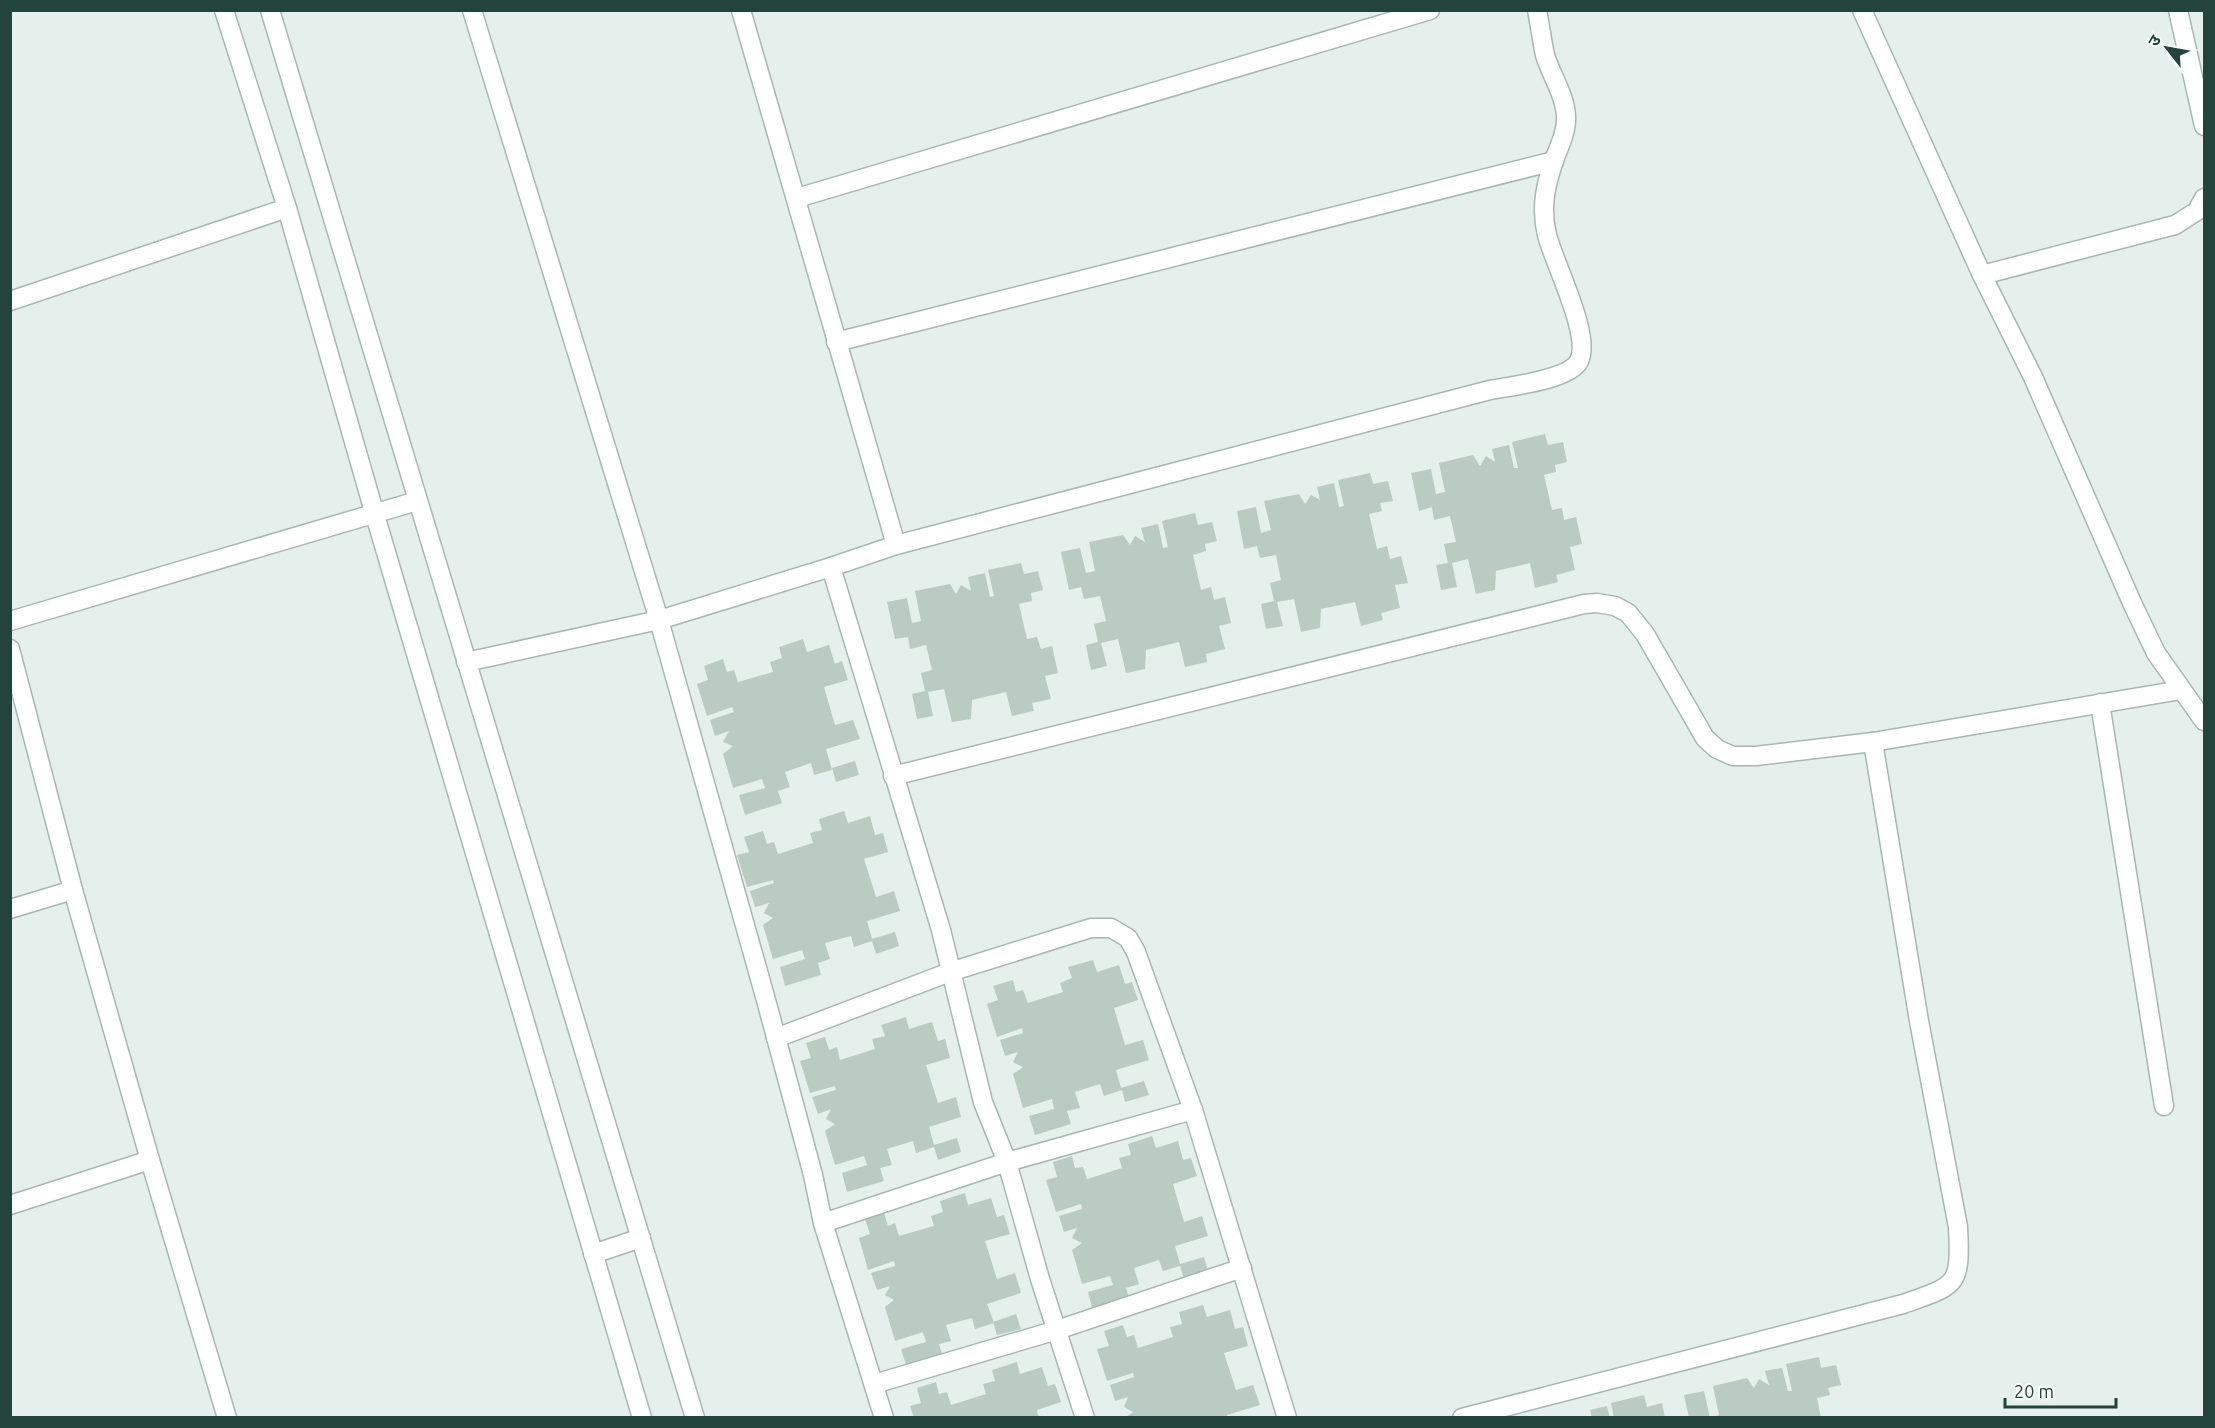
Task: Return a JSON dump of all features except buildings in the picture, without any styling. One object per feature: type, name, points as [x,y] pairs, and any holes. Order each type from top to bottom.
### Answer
[{"type":"street","points":[[224,10],[287,208],[375,515],[642,1418]]},
{"type":"street","points":[[270,10],[695,1418]]},
{"type":"street","points":[[472,10],[659,620],[776,1038],[813,1175],[823,1223],[884,1418]]},
{"type":"street","points":[[741,10],[896,545]]},
{"type":"street","points":[[797,198],[1430,10]]},
{"type":"street","points":[[466,662],[659,620],[896,545],[1572,371],[1581,355],[1582,345],[1566,288],[1547,237],[1544,218],[1545,192],[1565,130],[1566,116],[1546,56],[1537,10]]},
{"type":"street","points":[[1862,10],[1982,275],[2033,377],[2156,653],[2205,721]]},
{"type":"street","points":[[2178,10],[2205,126]]},
{"type":"street","points":[[836,342],[1554,161]]},
{"type":"street","points":[[10,301],[287,208]]},
{"type":"street","points":[[1982,275],[2175,225],[2202,209]]},
{"type":"street","points":[[10,621],[417,501]]},
{"type":"street","points":[[831,567],[941,930],[983,1102],[1007,1162],[1085,1418]]},
{"type":"street","points":[[893,776],[1584,604],[1598,603],[1615,606],[1628,613],[1645,634],[1705,738],[1717,749],[1733,756],[1756,756],[1873,742],[2181,690]]},
{"type":"street","points":[[10,648],[74,890],[150,1160],[227,1418]]},
{"type":"street","points":[[2100,703],[2164,1106]]},
{"type":"street","points":[[1462,1418],[1903,1304],[1941,1291],[1956,1278],[1959,1258],[1958,1227],[1919,1021],[1873,742]]},
{"type":"street","points":[[10,909],[74,890]]},
{"type":"street","points":[[776,1038],[950,972],[1091,928],[1111,928],[1128,938],[1136,952],[1193,1110],[1287,1418]]},
{"type":"street","points":[[823,1223],[1007,1162],[1193,1110]]},
{"type":"street","points":[[10,1205],[150,1160]]},
{"type":"street","points":[[593,1254],[641,1238]]},
{"type":"street","points":[[874,1384],[1057,1330],[1242,1268]]}]
